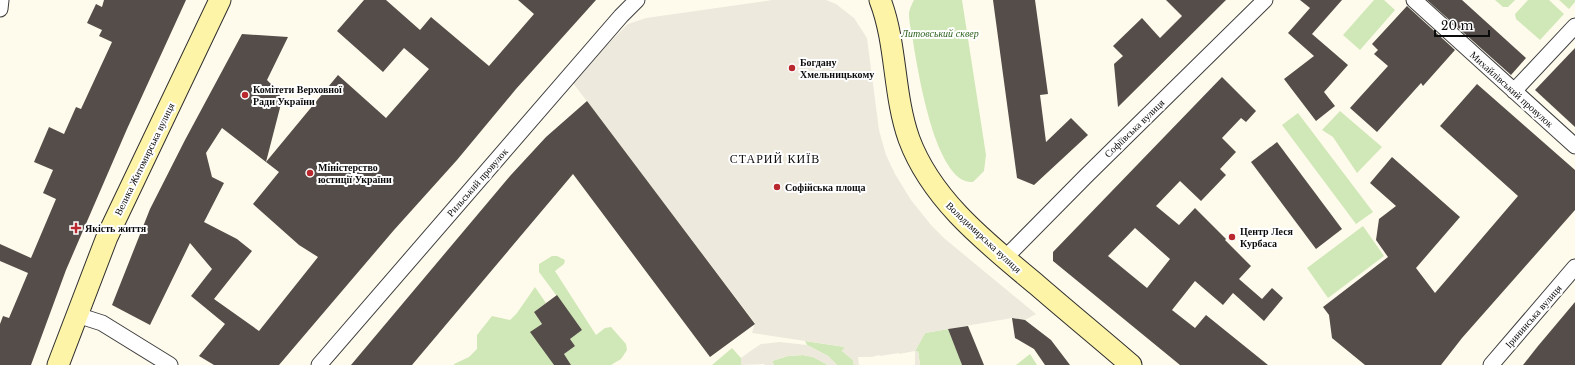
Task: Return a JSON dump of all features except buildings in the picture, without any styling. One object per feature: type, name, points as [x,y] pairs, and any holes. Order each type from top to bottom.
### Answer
[{"type":"main road","name":"Велика Житомирська вулиця","points":[[58,365],[107,236],[220,0]]},
{"type":"main road","name":"Володимирська вулиця","points":[[880,0],[886,16],[901,106],[907,132],[922,168],[946,202],[976,232],[1131,365]]},
{"type":"street","points":[[0,9],[1,0]]},
{"type":"street","name":"Рильський провулок","points":[[320,365],[611,28],[637,0]]},
{"type":"street","name":"Софіївська вулиця","points":[[1005,258],[1265,0]]},
{"type":"street","name":"Михайлівський провулок","points":[[1414,0],[1575,146]]},
{"type":"street","points":[[1514,91],[1575,26]]},
{"type":"street","name":"Ірининська вулиця","points":[[1491,365],[1575,267]]},
{"type":"street","points":[[77,315],[102,323],[170,365]]},
{"type":"green space","name":"Литовський сквер","points":[[914,0],[962,0],[986,155],[984,171],[973,182],[960,178],[949,166],[939,148],[925,103],[910,22],[909,12]]},
{"type":"green space","points":[[1374,0],[1384,0],[1395,10],[1360,50],[1343,35]]},
{"type":"green space","points":[[1495,0],[1515,0],[1508,7],[1503,7]]},
{"type":"green space","points":[[1528,0],[1549,0],[1564,14],[1540,40],[1516,19],[1515,14]]},
{"type":"green space","points":[[1559,0],[1575,0],[1575,2],[1569,9]]},
{"type":"green space","points":[[1340,111],[1382,147],[1357,173],[1333,137],[1322,130]]},
{"type":"green space","points":[[1298,113],[1373,212],[1356,224],[1282,125]]},
{"type":"green space","points":[[1363,226],[1384,256],[1328,298],[1307,268]]},
{"type":"green space","points":[[552,256],[557,256],[565,260],[564,264],[555,271],[596,335],[605,328],[611,327],[626,344],[627,350],[621,359],[611,365],[571,365],[564,354],[575,346],[570,339],[582,330],[539,272],[539,264]]},
{"type":"green space","points":[[535,287],[546,303],[534,312],[542,324],[531,332],[554,365],[454,365],[469,357],[477,349],[477,335],[492,316],[510,320],[517,313]]},
{"type":"green space","points":[[948,329],[962,365],[920,365],[918,351],[915,351],[925,333]]},
{"type":"green space","points":[[805,341],[845,347],[842,351],[853,360],[854,365],[837,365],[828,356],[807,345]]},
{"type":"green space","points":[[732,348],[741,358],[741,365],[712,365]]},
{"type":"green space","points":[[1030,354],[1037,365],[1016,365]]},
{"type":"green space","points":[[803,355],[813,357],[828,365],[774,365],[772,361],[788,356]]},
{"type":"shaded area","name":"Софійська площа","points":[[772,0],[826,0],[836,4],[854,18],[867,38],[879,130],[886,155],[895,174],[911,200],[931,225],[945,239],[1036,314],[1025,320],[1012,318],[925,333],[915,351],[872,357],[858,357],[859,365],[854,365],[853,360],[842,351],[845,347],[752,333],[755,323],[573,83],[602,50],[628,24],[646,18]]},
{"type":"shaded area","points":[[780,342],[807,345],[828,356],[837,365],[828,365],[813,357],[803,355],[788,356],[772,361],[774,365],[741,365],[741,358],[761,344]]},
{"type":"shaded area","points":[[915,351],[918,351],[920,365],[915,365]]},
{"type":"place","name":"Богдану Хмельницькому","points":[[792,68]]},
{"type":"place","name":"Комітети Верховної Ради України","points":[[245,95]]},
{"type":"place","name":"Міністерство юстиції України","points":[[310,173]]},
{"type":"place","name":"Софійська площа","points":[[777,187]]},
{"type":"place","name":"Якість життя","points":[[76,228]]},
{"type":"place","name":"Центр Леся Курбаса","points":[[1232,237]]},
{"type":"district","name":"СТАРИЙ КИЇВ","points":[[775,159]]}]
